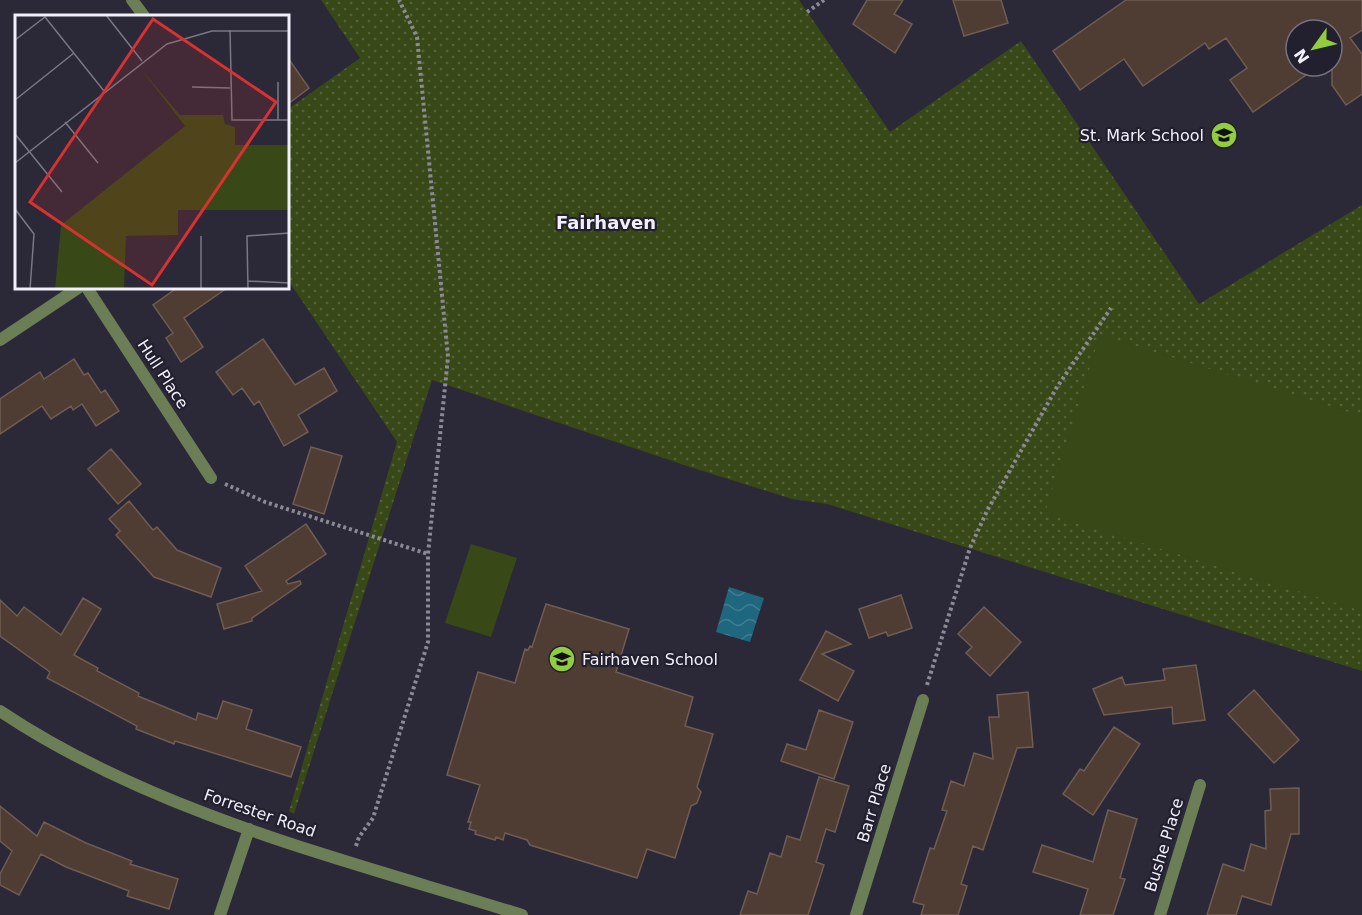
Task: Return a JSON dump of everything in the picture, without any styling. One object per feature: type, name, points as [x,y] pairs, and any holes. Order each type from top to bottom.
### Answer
[{"type":"street","points":[[132,0],[143,15]]},
{"type":"street","points":[[0,340],[75,290]]},
{"type":"street","name":"Hull Place","points":[[88,290],[211,478]]},
{"type":"street","name":"Barr Place","points":[[856,915],[922,700]]},
{"type":"street","name":"Forrester Road","points":[[0,711],[75,758],[122,780],[249,828],[522,915]]},
{"type":"street","name":"Bushe Place","points":[[1160,915],[1200,785]]},
{"type":"street","points":[[219,915],[249,828]]},
{"type":"path","points":[[358,837],[373,818],[428,642],[428,554],[447,357],[417,37],[399,0]]},
{"type":"path","points":[[807,12],[824,0]]},
{"type":"path","points":[[922,700],[970,549],[987,511],[1057,387],[1111,308]]},
{"type":"path","points":[[211,478],[261,500],[428,554]]},
{"type":"green space","points":[[321,0],[799,0],[890,132],[1021,41],[1199,304],[1362,205],[1362,671],[827,504],[792,499],[432,380],[294,814],[289,811],[397,442],[290,283],[290,108],[360,58]]},
{"type":"green space","points":[[1100,335],[1362,416],[1362,611],[1045,513]]},
{"type":"green space","points":[[471,544],[517,558],[491,637],[445,623]]},
{"type":"water","points":[[729,587],[764,598],[750,642],[716,632]]},
{"type":"building","points":[[867,0],[903,0],[894,14],[912,24],[895,53],[853,24]]},
{"type":"building","points":[[953,0],[1001,0],[1008,23],[964,36]]},
{"type":"building","points":[[1126,0],[1362,0],[1362,30],[1350,38],[1362,54],[1362,94],[1346,105],[1332,85],[1332,78],[1344,78],[1344,18],[1284,18],[1284,78],[1302,78],[1253,112],[1230,80],[1247,68],[1226,38],[1209,49],[1205,43],[1143,86],[1124,59],[1080,90],[1053,51]]},
{"type":"building","points":[[290,61],[309,88],[290,102]]},
{"type":"building","points":[[174,290],[224,290],[184,318],[203,347],[181,362],[166,338],[173,333],[153,305]]},
{"type":"building","points":[[263,339],[295,385],[324,368],[337,391],[298,415],[308,432],[284,446],[259,401],[254,405],[242,388],[233,395],[216,372]]},
{"type":"building","points":[[74,359],[84,375],[88,373],[101,393],[105,390],[119,411],[96,426],[82,404],[73,410],[71,406],[51,419],[42,406],[0,434],[0,399],[40,372],[44,379]]},
{"type":"building","points":[[311,447],[342,456],[324,514],[293,504]]},
{"type":"building","points":[[111,449],[141,484],[118,504],[88,469]]},
{"type":"building","points":[[129,501],[153,530],[157,527],[177,550],[221,568],[211,597],[154,577],[116,535],[120,531],[109,519]]},
{"type":"building","points":[[306,524],[326,554],[286,581],[288,584],[300,581],[301,584],[252,618],[252,621],[224,629],[217,604],[262,591],[245,566]]},
{"type":"building","points":[[901,595],[912,628],[888,636],[886,632],[869,638],[859,609]]},
{"type":"building","points":[[83,598],[101,609],[74,655],[98,668],[97,671],[139,693],[138,696],[196,720],[198,713],[217,719],[223,701],[252,710],[246,729],[301,747],[291,777],[175,741],[174,744],[136,729],[137,726],[47,678],[50,672],[0,636],[0,600],[17,616],[24,607],[61,635]]},
{"type":"building","points":[[546,604],[629,629],[616,672],[693,697],[685,726],[713,734],[697,787],[701,792],[697,803],[691,806],[675,858],[647,849],[637,878],[530,845],[527,840],[505,833],[503,840],[475,834],[476,831],[469,829],[471,822],[468,822],[480,785],[447,775],[478,672],[515,683],[525,649],[532,647]]},
{"type":"building","points":[[984,607],[1021,642],[990,676],[966,653],[972,647],[958,634]]},
{"type":"building","points":[[826,631],[851,644],[822,654],[854,671],[838,701],[800,680]]},
{"type":"building","points":[[1196,665],[1205,720],[1173,724],[1172,707],[1104,715],[1093,689],[1122,677],[1125,685],[1165,680],[1163,669]]},
{"type":"building","points":[[1254,690],[1299,740],[1274,763],[1228,714]]},
{"type":"building","points":[[1028,692],[1033,747],[1017,748],[983,850],[973,846],[961,884],[967,886],[958,915],[921,915],[924,905],[913,902],[930,848],[934,849],[947,811],[942,810],[951,781],[964,786],[974,753],[993,759],[989,717],[999,717],[997,695]]},
{"type":"building","points":[[819,710],[853,722],[834,779],[781,761],[787,744],[806,750]]},
{"type":"building","points":[[1114,727],[1140,744],[1093,815],[1063,794],[1080,769],[1084,771]]},
{"type":"building","points":[[819,777],[849,786],[835,832],[826,829],[816,862],[824,865],[808,915],[740,915],[748,891],[757,894],[770,853],[781,857],[787,836],[800,840]]},
{"type":"building","points":[[1299,788],[1299,834],[1291,834],[1271,905],[1242,896],[1236,915],[1207,915],[1223,864],[1244,871],[1251,844],[1266,849],[1265,811],[1271,810],[1270,789]]},
{"type":"building","points":[[0,806],[37,836],[44,822],[86,843],[132,861],[130,864],[178,879],[169,909],[127,896],[129,891],[66,867],[41,854],[19,895],[0,885],[0,874],[12,851],[0,841]]},
{"type":"building","points":[[1108,810],[1137,819],[1120,878],[1125,879],[1113,915],[1080,915],[1088,889],[1033,872],[1042,845],[1093,862]]},
{"type":"place","name":"St. Mark School","points":[[1224,135]]},
{"type":"place","name":"Fairhaven School","points":[[562,659]]},
{"type":"district","name":"Fairhaven","points":[[606,222]]}]
